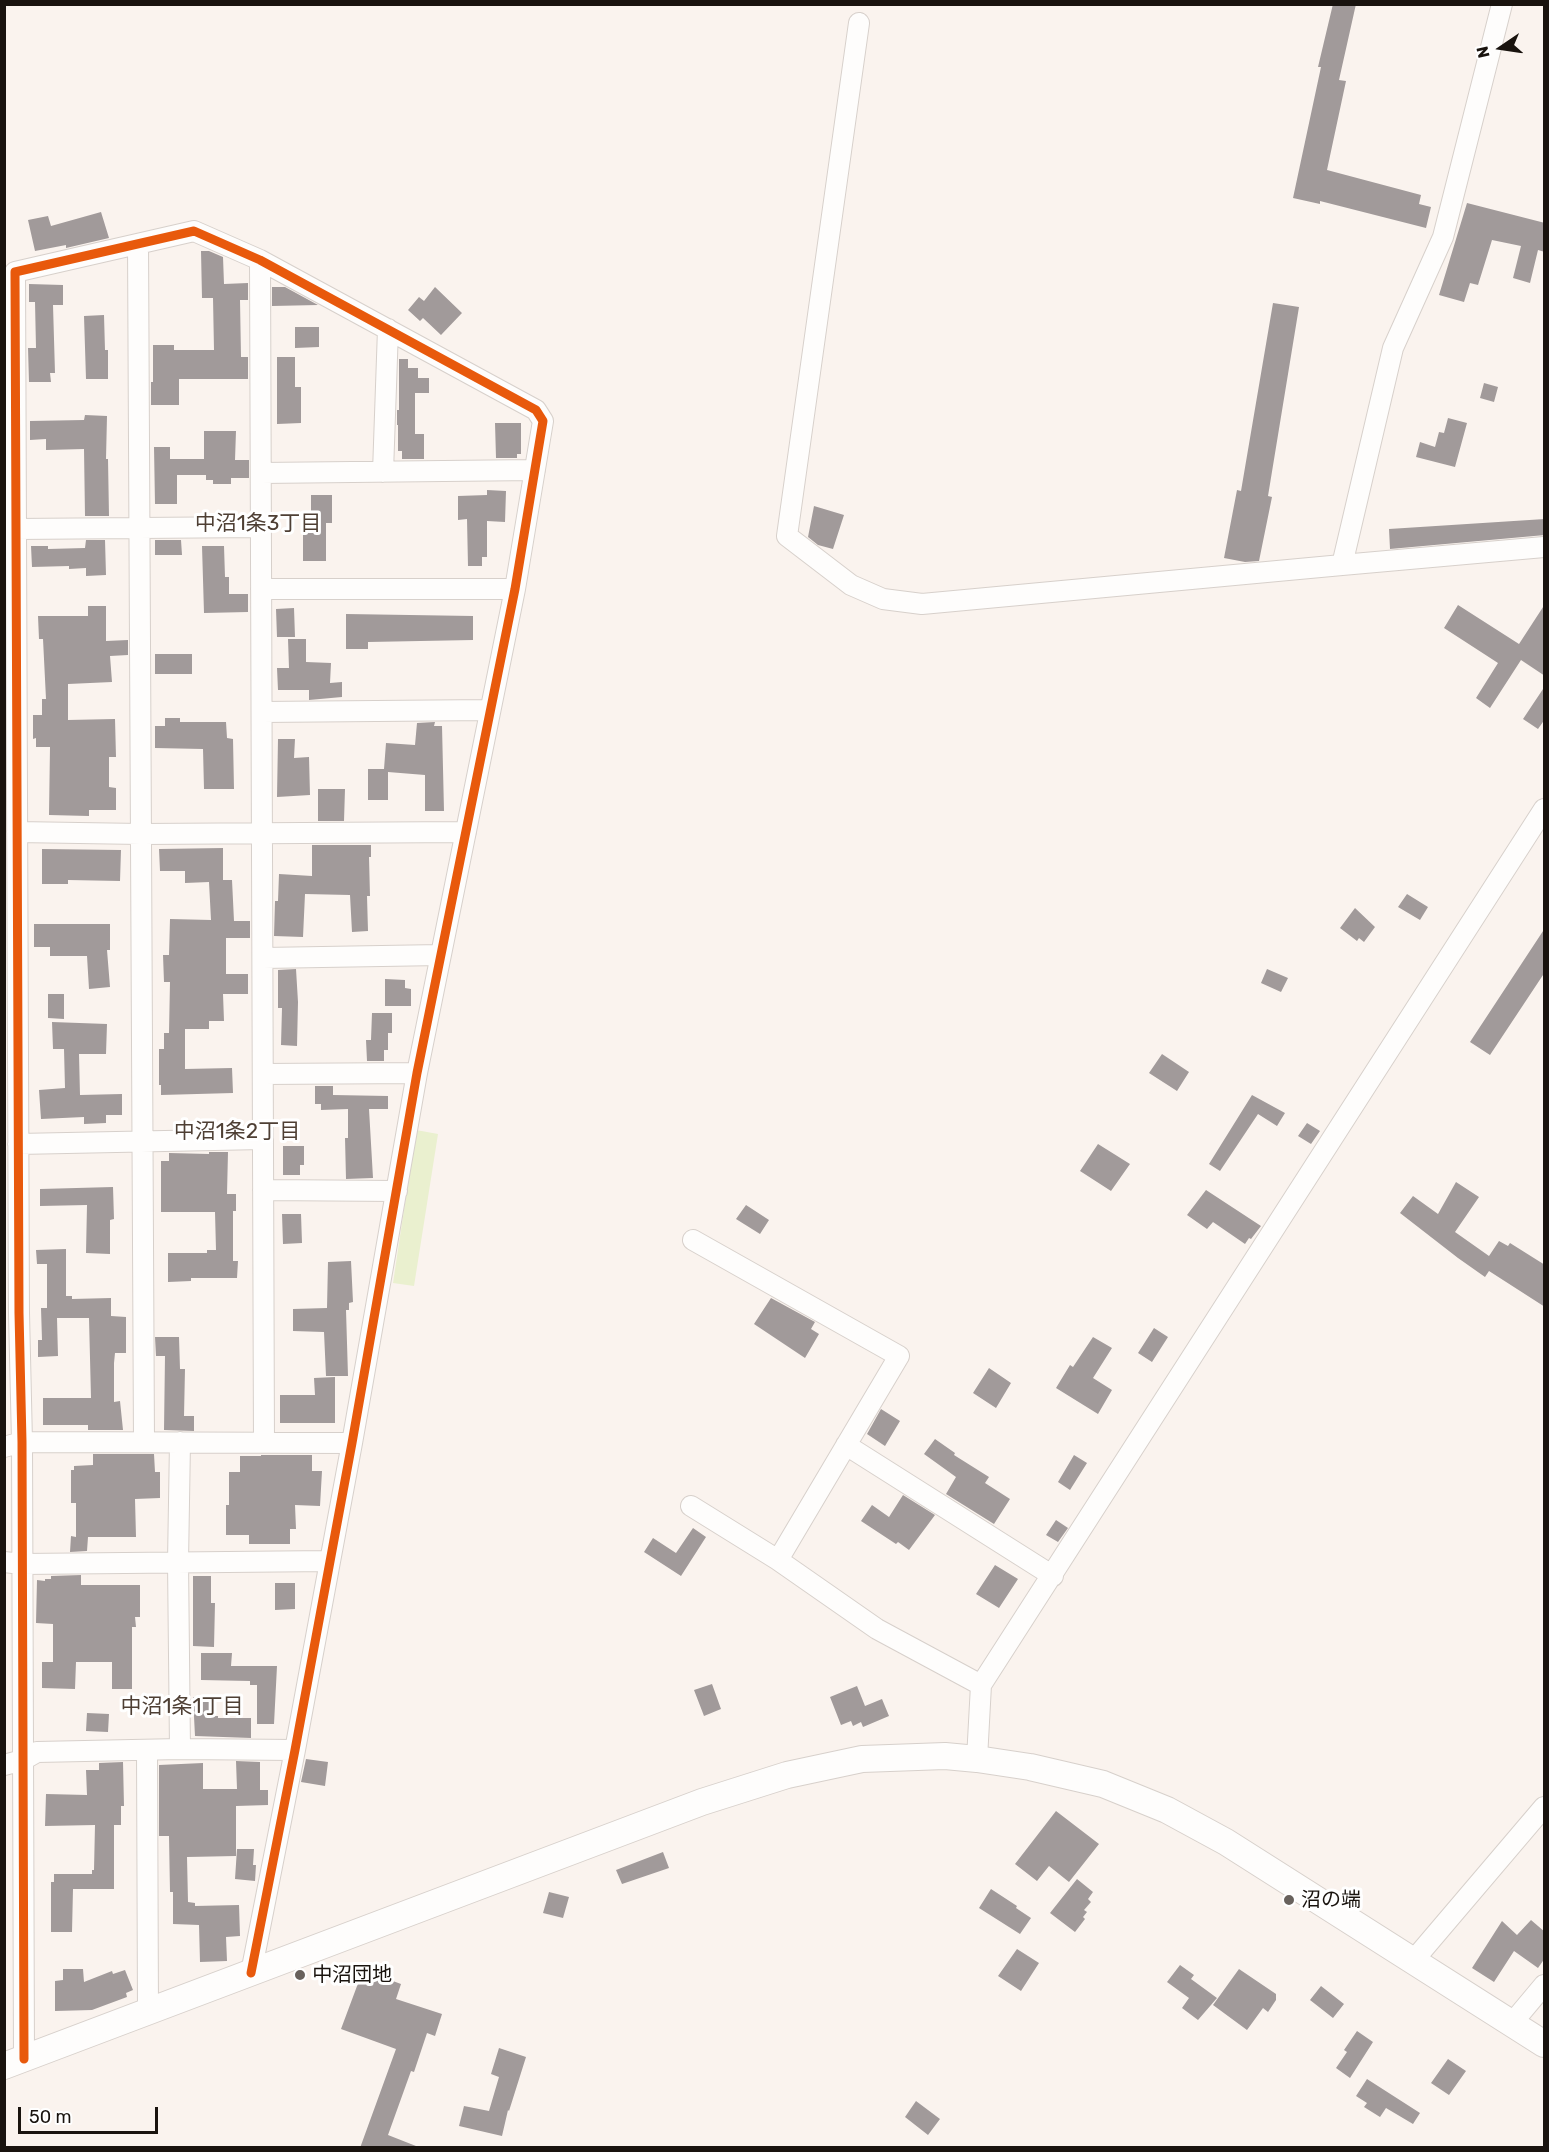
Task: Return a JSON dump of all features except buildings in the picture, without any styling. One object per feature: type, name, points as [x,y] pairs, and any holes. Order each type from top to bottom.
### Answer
[{"type":"street","points":[[1342,565],[1393,348],[1443,237],[1502,4]]},
{"type":"street","points":[[859,23],[787,536],[851,585],[883,599],[922,604],[1545,547]]},
{"type":"street","points":[[251,1973],[352,1443],[417,1073],[515,589],[543,421],[536,410],[388,329],[260,260],[194,231],[15,272],[18,1144],[11,1194],[14,2062],[148,2012],[251,1973],[702,1802],[788,1775],[862,1759],[945,1756],[1030,1767],[1103,1784],[1167,1810],[1226,1842],[1545,2044]]},
{"type":"street","points":[[138,244],[144,1442]]},
{"type":"street","points":[[260,260],[264,1442]]},
{"type":"street","points":[[383,472],[388,329]]},
{"type":"street","points":[[261,473],[535,470]]},
{"type":"street","points":[[16,530],[261,527]]},
{"type":"street","points":[[261,589],[515,589]]},
{"type":"street","points":[[262,711],[490,710]]},
{"type":"street","points":[[977,1759],[981,1685],[1545,809]]},
{"type":"street","points":[[17,832],[141,834],[466,832]]},
{"type":"street","points":[[263,958],[441,955]]},
{"type":"street","points":[[263,1074],[417,1073]]},
{"type":"street","points":[[18,1144],[263,1139]]},
{"type":"street","points":[[263,1190],[397,1191]]},
{"type":"street","points":[[693,1240],[899,1356],[778,1560]]},
{"type":"street","points":[[13,1445],[144,1442],[352,1443]]},
{"type":"street","points":[[180,1442],[178,1562],[180,1749]]},
{"type":"street","points":[[846,1445],[1053,1576]]},
{"type":"street","points":[[691,1506],[778,1560],[877,1629],[981,1685]]},
{"type":"street","points":[[13,1563],[330,1561]]},
{"type":"street","points":[[14,1762],[37,1752],[180,1749],[295,1750]]},
{"type":"street","points":[[147,1750],[148,2012]]},
{"type":"street","points":[[1413,1961],[1545,1806]]},
{"type":"street","points":[[1513,2022],[1545,1985]]},
{"type":"green space","points":[[416,1130],[438,1134],[414,1286],[393,1283]]},
{"type":"cycle path","points":[[24,2059],[15,272],[194,231],[260,260],[536,410],[543,421],[515,589],[417,1073],[352,1443],[251,1973]]},
{"type":"place","name":"沼の端","points":[[1289,1900]]},
{"type":"place","name":"中沼団地","points":[[300,1975]]},
{"type":"district","name":"中沼1条3丁目","points":[[258,524]]},
{"type":"district","name":"中沼1条2丁目","points":[[237,1132]]},
{"type":"district","name":"中沼1条1丁目","points":[[182,1707]]}]
